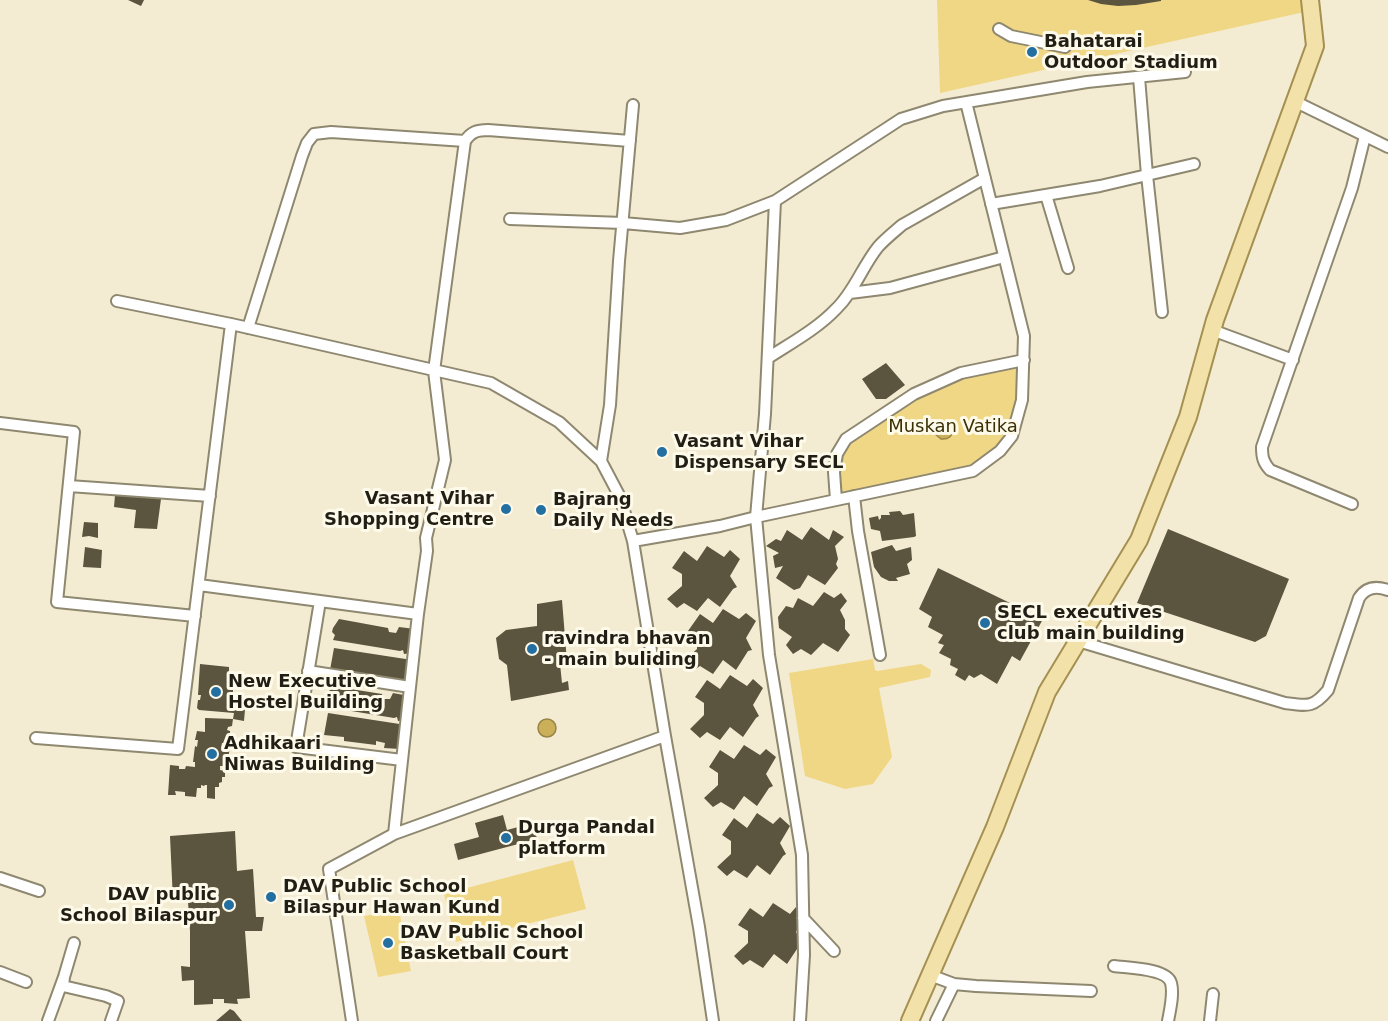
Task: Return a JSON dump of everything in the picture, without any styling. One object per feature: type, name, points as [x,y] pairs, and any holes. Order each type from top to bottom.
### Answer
[{"type":"main road","points":[[910,1021],[995,827],[1047,693],[1139,540],[1188,417],[1212,330],[1315,46],[1310,0]]},
{"type":"street","points":[[999,29],[1011,36],[1065,47]]},
{"type":"street","points":[[510,219],[623,222],[680,228],[726,220],[775,201],[901,119],[943,106],[966,102],[1088,82],[1185,72]]},
{"type":"street","points":[[1139,77],[1162,312]]},
{"type":"street","points":[[1294,101],[1388,147]]},
{"type":"street","points":[[633,540],[720,526],[756,516],[973,471],[1000,450],[1012,435],[1022,399],[1024,336],[966,102]]},
{"type":"street","points":[[601,460],[610,405],[633,105]]},
{"type":"street","points":[[394,834],[427,551],[426,538],[445,460],[434,370],[465,141],[478,130],[488,130],[630,141]]},
{"type":"street","points":[[248,328],[302,156],[307,143],[314,134],[331,132],[465,141]]},
{"type":"street","points":[[1352,504],[1280,476],[1264,464],[1262,456],[1265,436],[1352,188],[1365,135]]},
{"type":"street","points":[[992,204],[1100,186],[1194,164]]},
{"type":"street","points":[[768,358],[816,327],[837,309],[878,247],[902,225],[985,178]]},
{"type":"street","points":[[1046,195],[1068,268]]},
{"type":"street","points":[[775,201],[765,414],[756,516],[769,655],[802,855],[804,955],[800,1021]]},
{"type":"street","points":[[850,292],[890,288],[1004,257]]},
{"type":"street","points":[[117,301],[231,324],[491,383],[559,422],[601,460],[620,497],[633,540],[699,927],[712,1021]]},
{"type":"street","points":[[36,738],[178,749],[231,324]]},
{"type":"street","points":[[1212,330],[1293,360]]},
{"type":"street","points":[[836,500],[834,471],[837,454],[846,439],[914,394],[962,373],[1024,360]]},
{"type":"street","points":[[0,423],[74,432],[57,602],[195,616]]},
{"type":"street","points":[[69,486],[210,496]]},
{"type":"street","points":[[854,496],[880,655]]},
{"type":"street","points":[[199,585],[418,615]]},
{"type":"street","points":[[1078,641],[1285,703],[1311,704],[1319,701],[1328,690],[1363,592],[1374,588],[1388,590]]},
{"type":"street","points":[[320,602],[296,747],[402,760]]},
{"type":"street","points":[[308,672],[410,687]]},
{"type":"street","points":[[352,1021],[329,870],[394,834],[665,736]]},
{"type":"street","points":[[0,878],[39,891]]},
{"type":"street","points":[[803,918],[834,951]]},
{"type":"street","points":[[48,1021],[74,943]]},
{"type":"street","points":[[1114,966],[1156,972],[1169,978],[1172,988],[1168,1021]]},
{"type":"street","points":[[0,972],[26,982]]},
{"type":"street","points":[[930,975],[954,984],[976,987],[1091,991]]},
{"type":"street","points":[[64,977],[63,986],[118,1001],[111,1021]]},
{"type":"street","points":[[936,1021],[954,984]]},
{"type":"street","points":[[1210,1021],[1213,994]]},
{"type":"green space","name":"Bahatarai Outdoor Stadium","points":[[937,0],[1310,0],[1309,11],[940,93]]},
{"type":"green space","name":"Muskan Vatika","points":[[1022,362],[1024,372],[1012,436],[973,471],[836,500],[834,472],[846,439],[914,394],[961,373]]},
{"type":"green space","points":[[873,659],[877,671],[921,664],[931,670],[930,677],[879,688],[892,757],[873,784],[845,789],[805,776],[789,673]]},
{"type":"green space","points":[[573,860],[586,909],[456,942],[444,894]]},
{"type":"green space","name":"DAV Public School Basketball Court","points":[[399,910],[411,971],[378,977],[364,916]]},
{"type":"shaded area","points":[[940,421],[956,426],[951,436],[941,439],[935,434],[936,426]]},
{"type":"shaded area","points":[[547,719],[553,722],[556,728],[553,734],[547,737],[541,734],[538,728],[541,722]]},
{"type":"building","points":[[128,0],[144,0],[141,6]]},
{"type":"building","points":[[1088,0],[1161,0],[1161,1],[1118,6]]},
{"type":"building","points":[[886,363],[905,385],[886,399],[876,399],[862,379]]},
{"type":"building","points":[[115,495],[161,499],[157,529],[134,528],[136,510],[114,507]]},
{"type":"building","points":[[900,511],[903,515],[914,513],[916,536],[882,541],[880,531],[871,529],[869,518],[878,516],[879,520],[881,515],[890,515],[889,512]]},
{"type":"building","points":[[84,522],[98,523],[98,538],[82,537]]},
{"type":"building","points":[[811,527],[829,540],[833,530],[844,537],[835,546],[838,568],[825,585],[808,575],[800,588],[794,590],[776,578],[783,566],[775,568],[773,556],[779,553],[766,546],[776,539],[781,541],[787,530],[802,540]]},
{"type":"building","points":[[1168,529],[1289,579],[1266,636],[1255,642],[1137,603]]},
{"type":"building","points":[[892,545],[896,551],[911,547],[912,560],[907,564],[910,574],[896,578],[898,581],[889,581],[881,577],[874,567],[871,552]]},
{"type":"building","points":[[707,546],[724,557],[730,550],[740,559],[730,576],[737,587],[720,607],[708,598],[697,611],[684,603],[677,608],[667,599],[682,586],[682,574],[672,568],[684,551],[697,561]]},
{"type":"building","points":[[85,547],[102,550],[101,568],[83,567]]},
{"type":"building","name":"SECL executives club main building","points":[[938,568],[1043,619],[1020,661],[1012,656],[997,684],[981,674],[974,678],[969,675],[965,681],[955,675],[958,669],[950,665],[951,659],[939,653],[944,645],[938,643],[943,635],[928,627],[932,617],[919,609]]},
{"type":"building","points":[[824,592],[834,598],[841,593],[847,601],[840,610],[845,620],[845,629],[850,635],[838,652],[823,643],[811,655],[801,649],[793,654],[786,645],[792,637],[779,628],[778,617],[786,606],[793,608],[798,598],[813,606]]},
{"type":"building","name":"ravindra bhavan - main buliding","points":[[562,600],[567,662],[560,664],[562,683],[568,681],[569,690],[511,701],[507,665],[499,659],[496,638],[506,630],[537,626],[537,604]]},
{"type":"building","points":[[723,609],[739,619],[746,613],[756,621],[746,638],[752,650],[748,651],[736,670],[723,660],[713,674],[700,666],[693,671],[683,662],[697,649],[697,637],[688,631],[700,614],[713,623]]},
{"type":"building","points":[[339,619],[388,628],[389,632],[396,633],[399,627],[415,629],[412,653],[404,654],[403,650],[333,640],[335,635],[332,632],[333,628]]},
{"type":"building","points":[[334,648],[412,660],[410,686],[391,683],[392,679],[382,677],[382,681],[330,670]]},
{"type":"building","name":"New Executive Hostel Building","points":[[200,664],[229,667],[229,683],[233,684],[233,695],[246,698],[244,721],[233,719],[234,713],[197,708],[201,695],[198,695]]},
{"type":"building","points":[[730,675],[747,686],[753,679],[763,688],[753,705],[759,716],[743,737],[730,727],[720,740],[707,732],[700,738],[690,729],[704,715],[704,703],[695,697],[707,680],[720,689]]},
{"type":"building","points":[[332,686],[382,694],[383,699],[390,699],[393,693],[409,696],[406,720],[398,721],[397,717],[327,707],[329,702],[326,699]]},
{"type":"building","points":[[328,713],[406,725],[400,749],[384,748],[385,743],[376,741],[376,745],[344,741],[344,737],[324,735]]},
{"type":"building","name":"Adhikaari Niwas Building","points":[[205,718],[233,719],[232,726],[227,730],[230,731],[230,737],[227,744],[222,743],[221,748],[230,748],[227,763],[220,766],[220,770],[225,771],[225,777],[222,777],[219,787],[215,787],[215,799],[207,798],[207,785],[197,788],[196,797],[185,796],[185,792],[175,791],[176,795],[168,795],[170,765],[179,766],[179,769],[185,769],[186,766],[195,767],[195,762],[193,762],[198,740],[195,740],[197,731],[205,732]]},
{"type":"building","points":[[744,745],[760,755],[766,749],[776,757],[766,774],[773,786],[769,788],[757,806],[744,796],[734,810],[721,802],[713,807],[704,798],[718,785],[718,773],[709,767],[720,750],[734,759]]},
{"type":"building","points":[[757,813],[773,824],[780,817],[790,826],[780,843],[786,854],[770,875],[757,865],[747,878],[734,870],[727,876],[717,867],[731,854],[731,841],[722,835],[734,818],[747,828]]},
{"type":"building","name":"Durga Pandal platform","points":[[503,815],[507,830],[533,823],[537,839],[458,860],[454,844],[479,837],[475,823]]},
{"type":"building","points":[[235,831],[237,871],[253,869],[256,917],[264,917],[262,931],[245,931],[250,998],[237,999],[238,1004],[224,1003],[224,999],[213,999],[213,1004],[194,1005],[194,980],[182,981],[181,966],[190,967],[188,902],[173,901],[170,836]]},
{"type":"building","points":[[773,903],[790,914],[796,907],[803,918],[796,932],[803,944],[799,946],[787,964],[774,954],[763,968],[750,960],[743,965],[734,956],[748,943],[748,931],[738,925],[750,908],[763,917]]},
{"type":"building","points":[[230,1009],[242,1021],[216,1021]]},
{"type":"place","name":"Bahatarai Outdoor Stadium","points":[[1032,52]]},
{"type":"place","name":"Vasant Vihar Dispensary SECL","points":[[662,452]]},
{"type":"place","name":"Vasant Vihar Shopping Centre","points":[[506,509]]},
{"type":"place","name":"Bajrang Daily Needs","points":[[541,510]]},
{"type":"place","name":"SECL executives club main building","points":[[985,623]]},
{"type":"place","name":"ravindra bhavan - main buliding","points":[[532,649]]},
{"type":"place","name":"New Executive Hostel Building","points":[[216,692]]},
{"type":"place","name":"Adhikaari Niwas Building","points":[[212,754]]},
{"type":"place","name":"Durga Pandal platform","points":[[506,838]]},
{"type":"place","name":"DAV Public School Bilaspur Hawan Kund","points":[[271,897]]},
{"type":"place","name":"DAV public School Bilaspur","points":[[229,905]]},
{"type":"place","name":"DAV Public School Basketball Court","points":[[388,943]]}]
